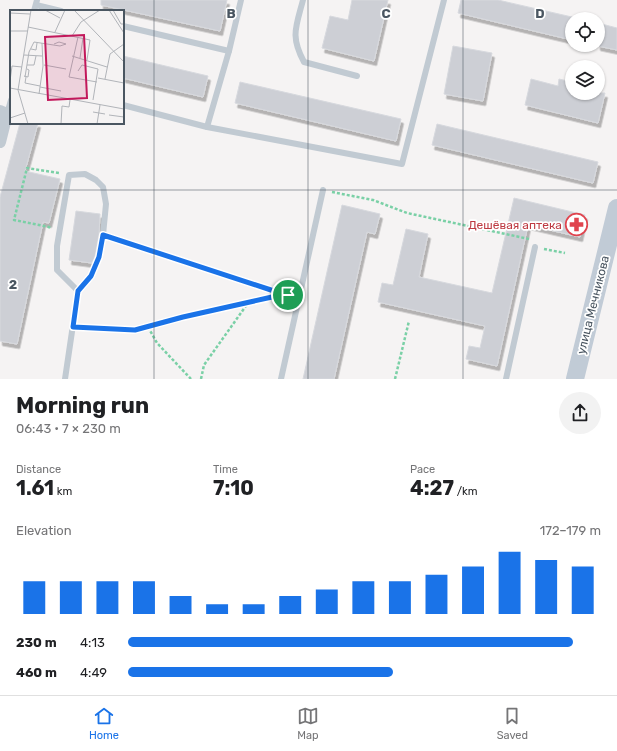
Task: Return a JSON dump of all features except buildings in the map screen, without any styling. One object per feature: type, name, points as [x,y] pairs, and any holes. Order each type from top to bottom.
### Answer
[{"type":"main road","name":"улица Мечникова","points":[[575,379],[617,208]]},
{"type":"street","points":[[0,142],[4,112]]},
{"type":"lane","points":[[207,127],[229,51],[241,0]]},
{"type":"lane","points":[[303,0],[295,33],[297,48],[304,62],[357,76]]},
{"type":"lane","points":[[124,105],[207,127],[402,164],[444,0]]},
{"type":"lane","points":[[36,5],[57,10]]},
{"type":"lane","points":[[124,26],[229,51]]},
{"type":"lane","points":[[4,112],[10,102]]},
{"type":"lane","points":[[65,379],[78,291],[91,276],[99,257],[106,204],[103,187],[96,180],[84,174],[69,175],[57,246],[57,270],[78,291]]},
{"type":"lane","points":[[281,379],[323,190]]},
{"type":"lane","points":[[506,379],[535,247]]},
{"type":"path","points":[[57,246],[49,226],[14,220],[27,168],[69,175]]},
{"type":"path","points":[[323,190],[373,200],[407,213],[536,240],[535,247],[565,253]]},
{"type":"path","points":[[103,235],[288,295],[299,296]]},
{"type":"path","points":[[73,327],[135,330],[288,295]]},
{"type":"path","points":[[201,379],[204,365],[248,303]]},
{"type":"path","points":[[395,379],[409,321]]},
{"type":"path","points":[[148,327],[157,343],[191,379]]},
{"type":"place","name":"Дешёвая аптека","points":[[577,225]]},
{"type":"route","points":[[103,235],[288,295],[272,297],[183,317],[135,330],[73,327],[78,291],[91,276],[99,257],[103,235]]}]
